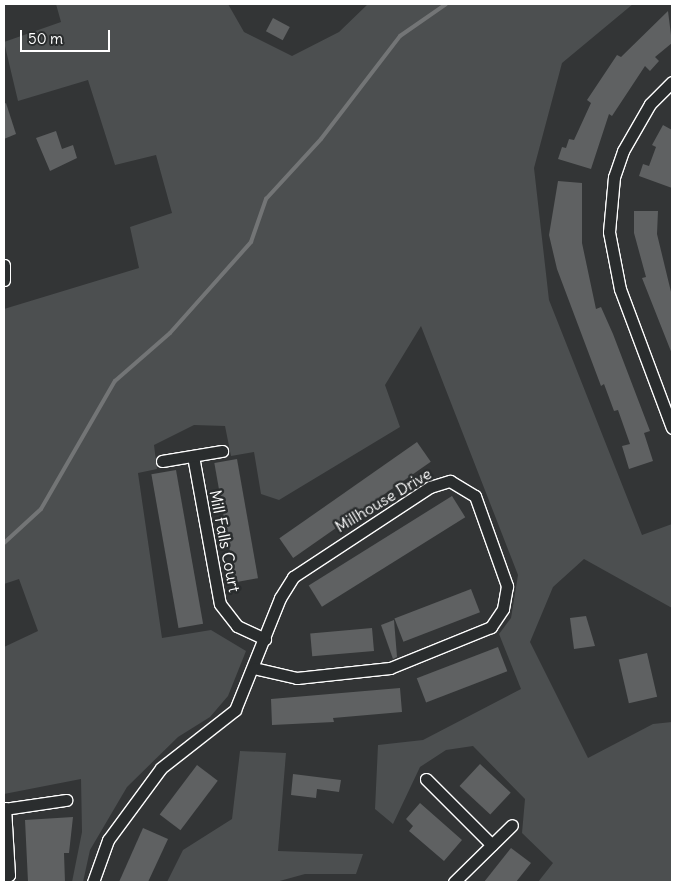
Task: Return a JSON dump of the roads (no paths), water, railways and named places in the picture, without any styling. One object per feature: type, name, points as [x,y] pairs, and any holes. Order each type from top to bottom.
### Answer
[{"type":"street","points":[[672,82],[634,127],[614,178],[609,214],[612,261],[620,289],[672,428]]},
{"type":"street","points":[[4,265],[4,280]]},
{"type":"street","points":[[162,462],[222,451]]},
{"type":"street","name":"Mill Falls Court","points":[[193,456],[220,604],[237,626],[265,639]]},
{"type":"street","name":"Millhouse Drive","points":[[93,882],[100,856],[117,825],[173,756],[230,716],[254,668],[286,587],[302,570],[440,482],[459,484],[475,496],[507,586],[503,609],[490,627],[390,668],[296,678],[254,668]]},
{"type":"street","points":[[426,779],[492,845]]},
{"type":"street","points":[[4,876],[9,875],[5,808],[66,800]]},
{"type":"street","points":[[454,882],[512,825]]},
{"type":"waterway","points":[[4,543],[41,509],[115,381],[170,333],[251,242],[266,199],[321,139],[400,36],[446,4]]}]
